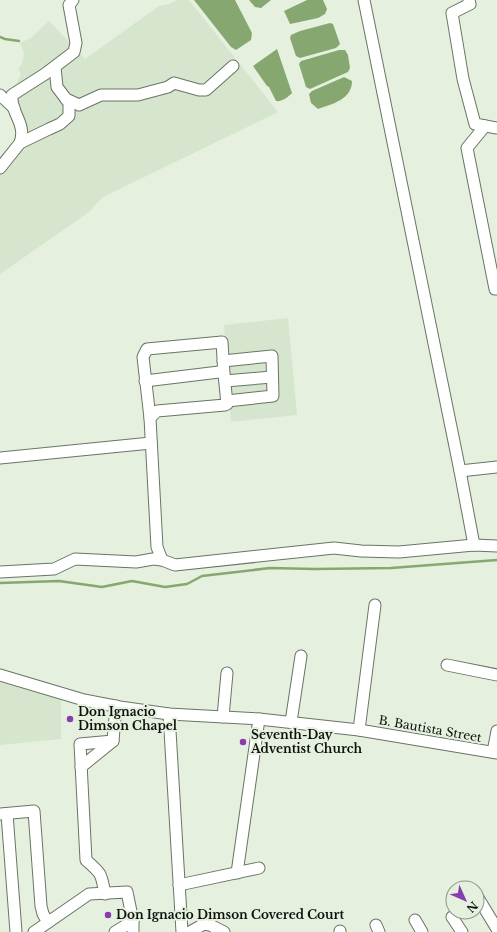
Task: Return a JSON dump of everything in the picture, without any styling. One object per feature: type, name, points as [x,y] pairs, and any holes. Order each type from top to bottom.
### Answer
[{"type":"street","points":[[0,168],[20,142],[22,136],[23,129],[11,102],[12,95],[55,67],[74,52],[76,43],[69,5],[72,0]]},
{"type":"street","points":[[364,0],[474,545]]},
{"type":"street","points":[[469,0],[470,4],[452,13],[463,79],[475,124],[497,128]]},
{"type":"street","points":[[66,99],[79,105],[100,95],[138,95],[168,87],[174,83],[199,90],[206,90],[233,66]]},
{"type":"street","points":[[20,142],[49,130],[60,124],[69,116],[69,103],[57,87],[55,67]]},
{"type":"street","points":[[0,95],[15,109]]},
{"type":"street","points":[[484,126],[467,148],[494,289],[497,289]]},
{"type":"street","points":[[150,418],[157,411],[225,406],[227,404],[222,342],[151,348],[147,349],[143,357],[150,418],[157,547],[162,560]]},
{"type":"street","points":[[223,361],[272,356],[273,396],[227,401]]},
{"type":"street","points":[[145,381],[219,372],[224,378]]},
{"type":"street","points":[[224,378],[272,377]]},
{"type":"street","points":[[0,458],[151,443]]},
{"type":"street","points":[[460,471],[497,467]]},
{"type":"street","points":[[0,572],[54,569],[75,560],[136,562],[153,559],[162,560],[175,565],[334,548],[361,551],[399,552],[474,545],[497,546]]},
{"type":"street","points":[[359,730],[375,605]]},
{"type":"street","points":[[291,722],[301,656]]},
{"type":"street","points":[[447,665],[497,675]]},
{"type":"street","points":[[223,717],[227,673]]},
{"type":"street","name":"B. Bautista Street","points":[[0,675],[84,700],[116,706],[169,714],[259,719],[359,730],[495,753]]},
{"type":"street","points":[[81,767],[113,741],[116,706]]},
{"type":"street","points":[[169,714],[182,932]]},
{"type":"street","points":[[237,873],[259,719]]},
{"type":"street","points":[[495,753],[497,731]]},
{"type":"street","points":[[105,894],[99,871],[86,860],[80,744],[113,741]]},
{"type":"street","points":[[16,932],[4,814],[34,811],[41,906],[43,914],[48,922]]},
{"type":"street","points":[[179,885],[259,868]]},
{"type":"street","points":[[34,932],[89,894],[127,892],[133,926],[115,932]]},
{"type":"street","points":[[485,909],[497,929]]},
{"type":"street","points":[[415,920],[422,932]]},
{"type":"street","points":[[454,920],[462,932]]},
{"type":"street","points":[[190,932],[204,924],[210,925],[224,932]]},
{"type":"shaded area","points":[[177,0],[189,0],[278,112],[103,197],[89,212],[0,274],[0,170],[22,144],[15,96],[17,82],[21,74],[18,70],[23,61],[24,52],[20,43],[31,38],[49,21],[85,59],[159,6],[169,4]]},
{"type":"shaded area","points":[[194,0],[235,0],[252,33],[251,40],[236,50],[231,47]]},
{"type":"shaded area","points":[[249,0],[271,0],[261,8],[255,7]]},
{"type":"shaded area","points":[[307,0],[323,0],[327,9],[325,14],[318,18],[290,24],[284,11]]},
{"type":"shaded area","points":[[330,23],[333,24],[340,44],[336,48],[300,58],[296,56],[290,38],[291,35]]},
{"type":"shaded area","points":[[277,49],[292,93],[280,101],[276,101],[269,87],[253,66]]},
{"type":"shaded area","points":[[339,50],[345,50],[348,55],[350,68],[348,72],[310,89],[306,87],[299,64],[301,61]]},
{"type":"shaded area","points":[[344,77],[352,81],[349,92],[341,100],[318,109],[311,103],[309,94],[312,91]]},
{"type":"shaded area","points":[[288,318],[297,415],[231,422],[224,325]]},
{"type":"shaded area","points":[[0,680],[61,696],[61,739],[0,745]]},
{"type":"waterway","points":[[0,37],[19,41]]},
{"type":"waterway","points":[[0,583],[59,581],[102,587],[132,581],[165,587],[187,584],[202,576],[270,568],[391,568],[497,560]]},
{"type":"place","name":"Don Ignacio Dimson Chapel","points":[[70,719]]},
{"type":"place","name":"Seventh-Day Adventist Church","points":[[243,742]]},
{"type":"place","name":"Don Ignacio Dimson Covered Court","points":[[108,915]]}]
